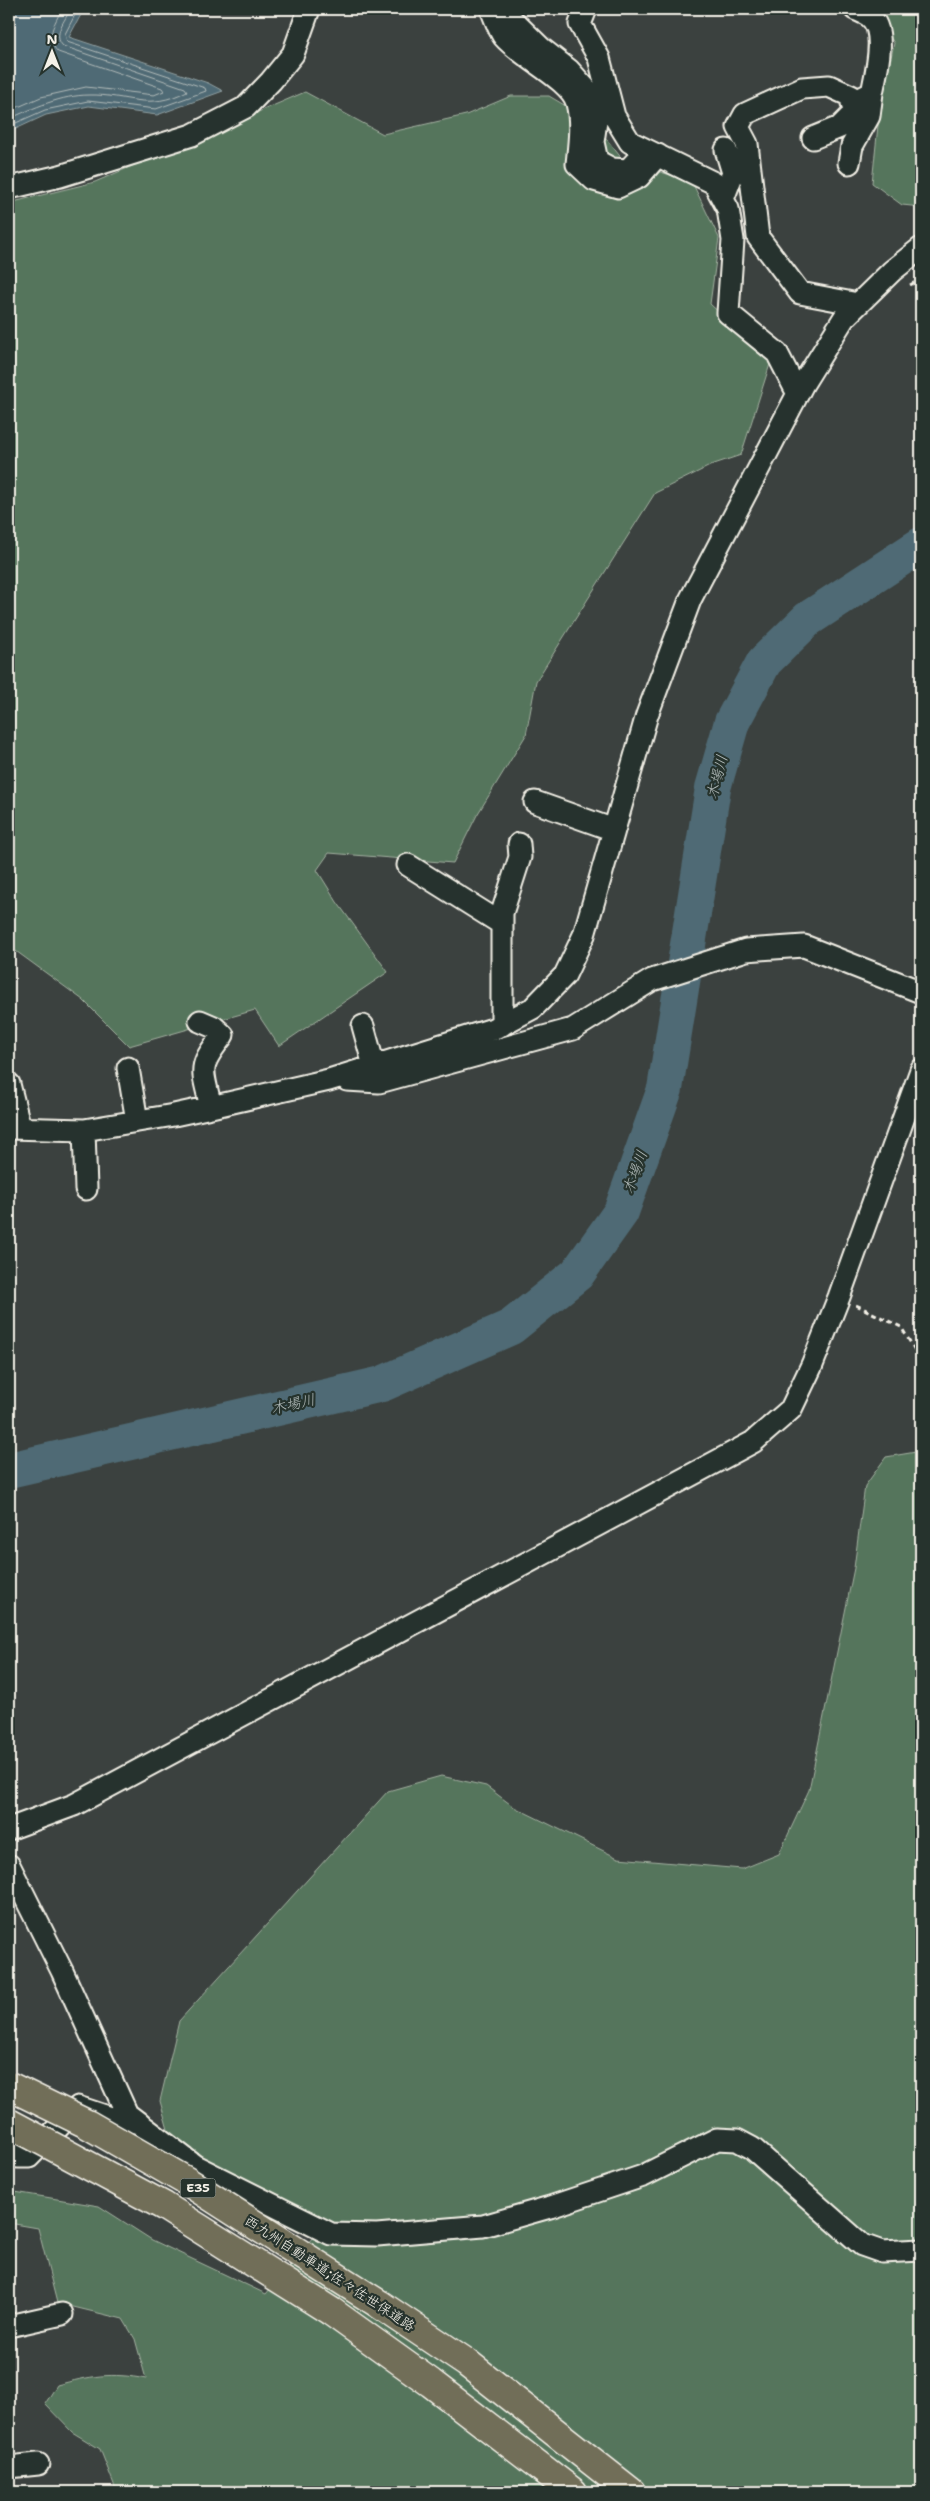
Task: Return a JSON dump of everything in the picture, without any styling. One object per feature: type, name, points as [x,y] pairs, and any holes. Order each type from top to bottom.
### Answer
[{"type":"highway","name":"西九州自動車道;佐々佐世保道路","points":[[9,2086],[87,2124],[188,2182],[379,2304],[467,2364],[631,2492]]},
{"type":"highway","name":"E35","points":[[9,2123],[164,2206],[332,2312],[431,2383],[573,2492]]},
{"type":"street","points":[[9,188],[60,176],[192,136],[246,107],[272,81],[293,54],[309,9]]},
{"type":"street","points":[[491,9],[503,36],[528,58],[555,74],[577,101],[580,132],[577,164],[594,180],[618,187],[639,177],[652,152]]},
{"type":"street","points":[[501,9],[541,48],[569,70],[586,90],[596,114],[593,142],[597,161],[612,169],[628,170],[652,152]]},
{"type":"street","points":[[586,9],[580,24],[599,58],[614,116],[630,142],[714,183],[726,204],[733,240],[728,314],[777,353],[798,394]]},
{"type":"street","points":[[849,162],[852,146],[869,116],[878,62],[880,35],[870,16],[855,9]]},
{"type":"street","points":[[813,138],[840,126],[854,113],[851,96],[829,86],[802,88],[745,114],[738,126],[747,144],[758,237],[800,293],[858,304]]},
{"type":"street","points":[[852,103],[872,92]]},
{"type":"street","points":[[726,150],[733,173],[726,204]]},
{"type":"street","points":[[726,204],[754,202]]},
{"type":"street","points":[[9,1084],[14,1128],[84,1130],[211,1107],[329,1080],[493,1030],[533,1008],[565,975],[584,935],[647,715],[690,600],[798,394],[844,318],[892,271],[921,248]]},
{"type":"street","points":[[535,802],[614,830]]},
{"type":"street","points":[[502,1024],[502,913],[520,857],[518,844]]},
{"type":"street","points":[[408,865],[502,924]]},
{"type":"street","points":[[329,1080],[379,1082],[573,1029],[652,980],[746,950],[804,946],[921,992]]},
{"type":"street","points":[[200,1021],[214,1027],[223,1035],[209,1052],[202,1069],[211,1107]]},
{"type":"street","points":[[363,1026],[374,1066]]},
{"type":"street","points":[[128,1068],[137,1121]]},
{"type":"street","points":[[9,1829],[74,1805],[753,1442],[791,1409],[840,1297],[921,1070]]},
{"type":"street","points":[[84,1130],[86,1189]]},
{"type":"street","points":[[9,1865],[62,1971],[127,2114],[195,2166],[331,2234],[377,2235],[483,2226],[550,2207],[643,2176],[717,2138],[737,2140],[752,2148],[862,2245],[882,2252],[921,2250]]},
{"type":"street","points":[[9,2152],[18,2157],[29,2157],[78,2107],[111,2118],[140,2123]]},
{"type":"street","points":[[9,2326],[62,2314]]},
{"type":"street","points":[[9,2467],[38,2464]]},
{"type":"path","points":[[840,1297],[901,1327],[921,1360]]},
{"type":"green space","points":[[872,9],[921,9],[921,207],[902,205],[872,183],[879,116],[894,43]]},
{"type":"green space","points":[[305,92],[383,134],[466,115],[511,96],[549,96],[593,122],[623,160],[692,182],[719,238],[710,304],[771,361],[741,455],[714,464],[655,493],[536,681],[526,735],[477,815],[453,863],[329,853],[317,870],[337,902],[388,972],[279,1046],[255,1010],[129,1046],[83,1000],[9,946],[9,203],[95,182]]},
{"type":"green space","points":[[916,1452],[921,1453],[921,2492],[117,2492],[100,2449],[72,2432],[45,2404],[57,2385],[69,2382],[111,2375],[146,2379],[135,2339],[123,2319],[57,2303],[38,2228],[9,2223],[9,2191],[99,2206],[152,2240],[266,2294],[322,2226],[172,2144],[160,2101],[179,2021],[388,1791],[441,1776],[486,1786],[514,1807],[618,1858],[742,1869],[779,1854],[809,1790],[854,1568],[865,1486],[886,1457]]},
{"type":"water","points":[[9,9],[84,9],[69,37],[208,83],[223,91],[157,115],[89,106],[46,115],[9,132]]},
{"type":"waterway","name":"木場川","points":[[9,1470],[382,1384],[511,1327],[577,1274],[621,1212],[665,1089],[713,788],[732,722],[764,662],[808,619],[921,545]]}]
